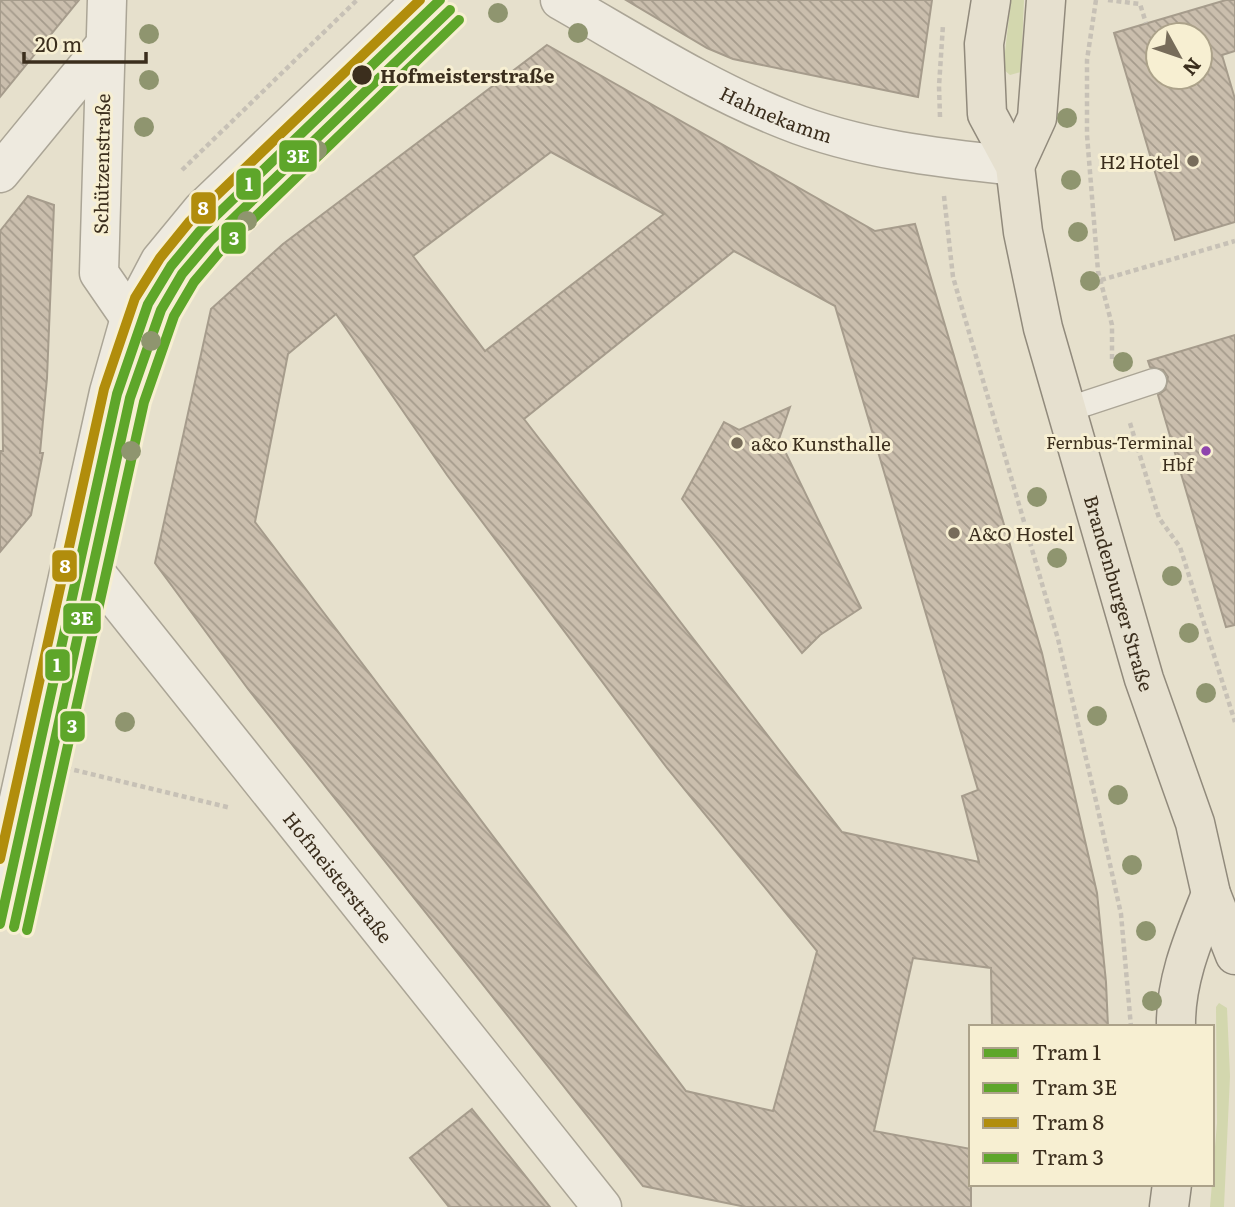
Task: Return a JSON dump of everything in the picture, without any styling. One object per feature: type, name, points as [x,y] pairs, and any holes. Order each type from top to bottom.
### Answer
[{"type":"main road","name":"Brandenburger Straße","points":[[990,0],[984,44],[987,114],[1015,166],[1031,277],[1066,410],[1144,679],[1195,823],[1210,894],[1235,955]]},
{"type":"main road","points":[[1015,166],[1037,118],[1046,0]]},
{"type":"main road","points":[[1176,1025],[1176,1001],[1190,947],[1210,894]]},
{"type":"main road","points":[[1169,1207],[1171,1186]]},
{"type":"street","name":"Schützenstraße","points":[[107,0],[99,273],[130,318]]},
{"type":"street","points":[[0,885],[109,392],[130,318],[147,282],[176,239],[422,0]]},
{"type":"street","name":"Hahnekamm","points":[[560,0],[715,88],[788,121],[914,155],[1015,166]]},
{"type":"street","points":[[0,173],[105,45]]},
{"type":"street","name":"Hofmeisterstraße","points":[[75,547],[602,1207]]},
{"type":"lane","points":[[1066,410],[1154,381]]},
{"type":"path","points":[[1108,0],[1140,4],[1145,21]]},
{"type":"path","points":[[945,12],[939,86],[953,159],[953,277],[1058,639],[1121,914],[1132,1025]]},
{"type":"path","points":[[1101,280],[1235,241]]},
{"type":"path","points":[[66,768],[237,810]]},
{"type":"green space","points":[[1011,0],[1024,0],[1021,72],[1010,75],[1003,69]]},
{"type":"green space","points":[[1219,1003],[1227,1008],[1230,1076],[1224,1207],[1210,1207],[1212,1186],[1214,1186],[1217,1123],[1216,1007]]},
{"type":"building","points":[[0,0],[79,0],[0,97]]},
{"type":"building","points":[[626,0],[932,0],[918,97],[733,59],[707,48]]},
{"type":"building","name":"H2 Hotel","points":[[1226,0],[1235,0],[1235,51],[1222,55],[1235,99],[1235,222],[1175,240],[1114,33],[1144,24],[1144,91],[1214,91],[1214,21],[1155,21]]},
{"type":"building","points":[[547,45],[875,231],[915,224],[1042,653],[1097,893],[1106,982],[1108,1025],[992,1025],[991,968],[913,958],[874,1131],[969,1149],[971,1207],[746,1207],[643,1186],[248,689],[155,563],[211,309],[283,244]],"holes":[[[551,152],[664,214],[485,351],[413,256]],[[734,251],[835,306],[978,790],[962,796],[979,862],[842,832],[524,419]],[[336,314],[447,475],[667,768],[817,951],[773,1111],[686,1091],[255,522],[288,354]]]},
{"type":"building","points":[[28,196],[54,205],[47,378],[40,453],[43,453],[31,515],[0,552],[0,451],[3,451],[0,231]]},
{"type":"building","name":"Fernbus-Terminal Hbf","points":[[1235,335],[1235,625],[1226,627],[1158,395],[1165,390],[1168,377],[1163,370],[1150,367],[1148,361]]},
{"type":"building","points":[[790,407],[779,439],[861,608],[820,635],[802,653],[682,499],[724,422],[739,430]]},
{"type":"building","points":[[472,1109],[550,1207],[449,1207],[410,1158]]},
{"type":"tram line","name":"8","points":[[0,859],[104,389],[135,298],[160,258],[190,221],[420,0]]},
{"type":"tram line","name":"1","points":[[0,924],[117,394],[148,304],[171,266],[200,231],[440,0]]},
{"type":"tram line","name":"3E","points":[[14,927],[130,398],[161,310],[182,274],[210,241],[450,10]]},
{"type":"tram line","name":"3","points":[[27,930],[144,402],[174,316],[194,282],[221,250],[459,20]]},
{"type":"place","name":"Hofmeisterstraße","points":[[362,75]]},
{"type":"place","name":"H2 Hotel","points":[[1193,161]]},
{"type":"place","name":"a&o Kunsthalle","points":[[737,443]]},
{"type":"place","name":"Fernbus-Terminal Hbf","points":[[1206,451]]},
{"type":"place","name":"A&O Hostel","points":[[954,533]]}]
